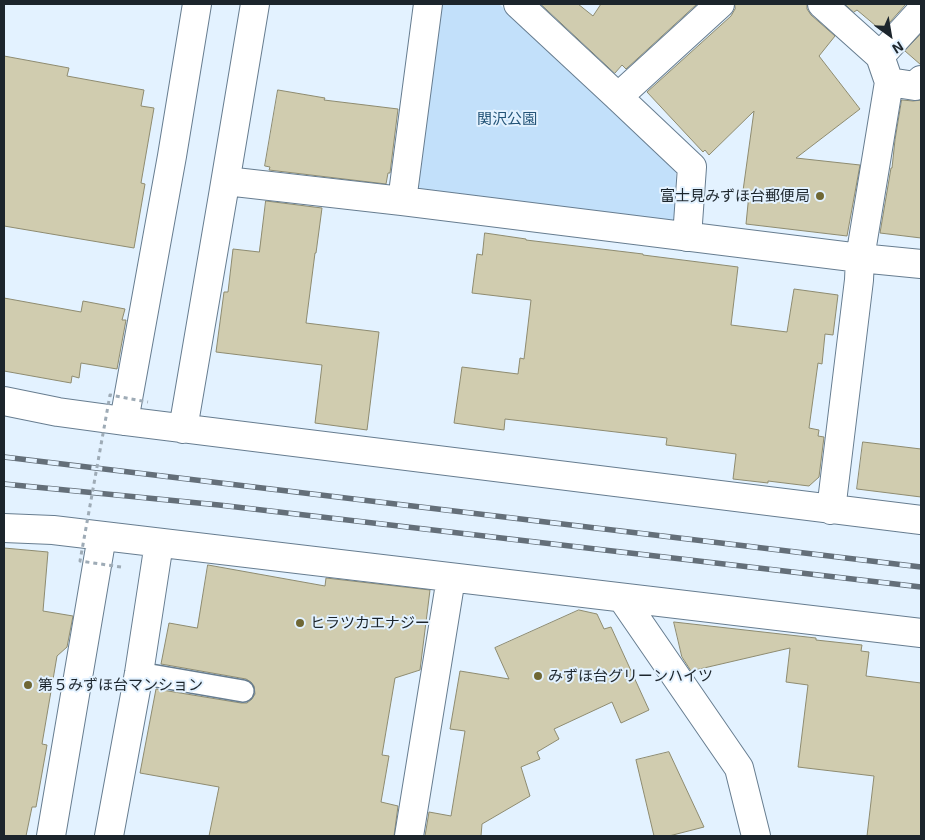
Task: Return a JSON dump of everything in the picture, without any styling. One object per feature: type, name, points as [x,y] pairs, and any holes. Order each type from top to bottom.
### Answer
[{"type":"street","points":[[124,421],[197,4]]},
{"type":"street","points":[[182,429],[255,4]]},
{"type":"street","points":[[402,201],[428,4]]},
{"type":"street","points":[[518,4],[692,167],[687,236]]},
{"type":"street","points":[[618,96],[720,4]]},
{"type":"street","points":[[824,4],[880,56],[889,82],[860,258],[859,280],[831,510]]},
{"type":"street","points":[[880,56],[921,11]]},
{"type":"street","points":[[889,82],[915,86],[921,80]]},
{"type":"street","points":[[226,181],[921,264]]},
{"type":"street","points":[[4,401],[58,412],[182,429],[921,520]]},
{"type":"street","points":[[4,528],[53,530],[921,633]]},
{"type":"street","points":[[51,836],[102,536]]},
{"type":"street","points":[[109,836],[139,673],[159,543]]},
{"type":"street","points":[[409,836],[451,578]]},
{"type":"street","points":[[622,598],[739,768],[756,836]]},
{"type":"lane","points":[[139,673],[243,691]]},
{"type":"path","points":[[120,567],[80,561],[110,395],[148,402]]},
{"type":"green space","name":"関沢公園","points":[[440,4],[499,4],[676,170],[675,222],[418,189]]},
{"type":"building","points":[[541,4],[578,4],[593,16],[601,4],[697,4],[626,69],[622,65],[615,73]]},
{"type":"building","points":[[735,4],[807,4],[807,9],[811,15],[835,36],[819,56],[860,109],[796,158],[860,165],[847,236],[746,224],[749,194],[742,198],[754,111],[709,155],[705,150],[703,152],[647,92],[731,16],[735,9]]},
{"type":"building","points":[[845,4],[906,4],[882,31],[857,10],[854,12]]},
{"type":"building","points":[[921,34],[921,65],[905,51]]},
{"type":"building","points":[[4,56],[69,68],[67,76],[144,90],[141,106],[154,108],[141,183],[145,184],[134,248],[4,226]]},
{"type":"building","points":[[278,90],[325,98],[324,100],[398,109],[390,173],[388,173],[386,184],[269,170],[270,167],[265,166]]},
{"type":"building","points":[[902,100],[921,100],[921,238],[880,233]]},
{"type":"building","points":[[266,201],[322,208],[306,323],[379,332],[367,430],[315,423],[322,365],[216,352],[224,292],[228,292],[233,249],[259,252]]},
{"type":"building","points":[[485,233],[738,267],[731,325],[787,332],[794,289],[838,295],[833,335],[825,334],[822,364],[818,363],[809,428],[819,430],[818,436],[824,437],[819,477],[809,486],[733,479],[736,454],[666,445],[667,438],[505,419],[504,430],[454,423],[462,367],[518,374],[520,358],[524,359],[531,300],[472,293],[477,254],[482,255]]},
{"type":"building","points":[[4,298],[81,312],[83,301],[125,309],[122,320],[126,320],[117,369],[81,363],[79,378],[72,376],[71,383],[4,371]]},
{"type":"building","points":[[863,442],[921,449],[921,497],[857,489]]},
{"type":"building","points":[[4,548],[48,552],[43,611],[73,616],[67,647],[57,656],[42,744],[47,745],[36,807],[32,807],[26,836],[4,836]]},
{"type":"building","points":[[208,565],[325,586],[326,578],[430,590],[420,670],[395,678],[382,755],[389,756],[381,802],[398,806],[394,836],[209,836],[219,787],[140,773],[156,689],[241,703],[247,703],[255,694],[254,686],[246,679],[161,664],[169,623],[197,628]]},
{"type":"building","points":[[579,610],[597,614],[604,629],[611,627],[649,710],[621,723],[612,702],[554,729],[559,739],[537,752],[540,759],[521,767],[530,796],[482,824],[481,836],[425,836],[429,812],[451,816],[465,731],[450,729],[460,671],[509,679],[495,648]]},
{"type":"building","points":[[674,622],[862,645],[861,651],[869,652],[866,676],[921,683],[921,836],[867,836],[874,776],[798,767],[808,685],[786,682],[790,648],[691,671],[682,657]]},
{"type":"building","points":[[669,752],[704,827],[669,836],[654,836],[636,760]]},
{"type":"railway","points":[[4,457],[921,567]]},
{"type":"railway","points":[[4,484],[219,505],[921,587]]},
{"type":"place","name":"富士見みずほ台郵便局","points":[[820,196]]},
{"type":"place","name":"ヒラツカエナジー","points":[[300,623]]},
{"type":"place","name":"みずほ台グリーンハイツ","points":[[538,676]]},
{"type":"place","name":"第５みずほ台マンション","points":[[28,685]]}]
